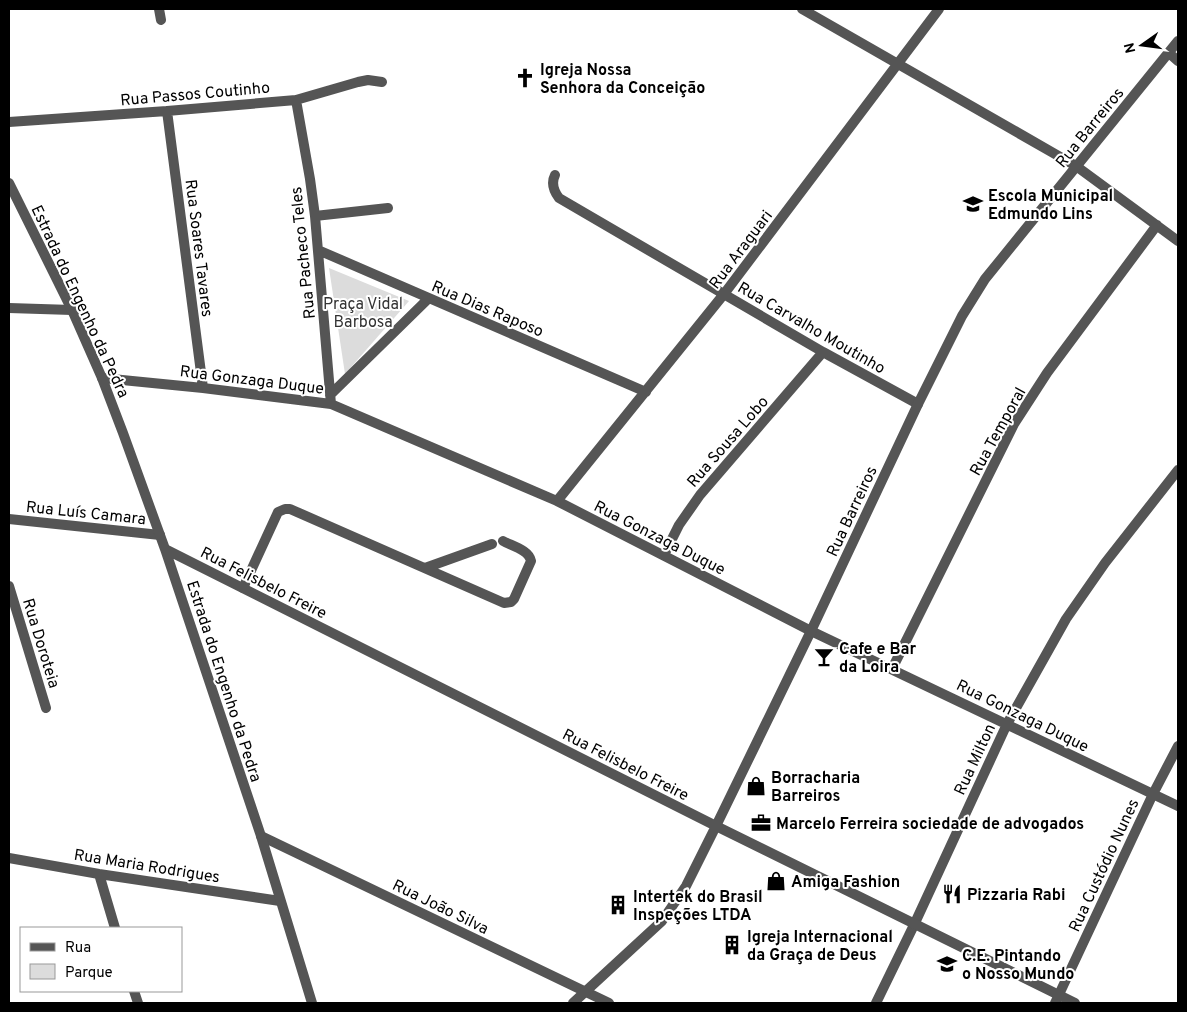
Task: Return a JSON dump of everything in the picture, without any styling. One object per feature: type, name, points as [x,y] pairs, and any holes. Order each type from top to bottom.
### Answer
[{"type":"street","points":[[159,9],[161,20]]},
{"type":"street","points":[[802,9],[1076,166],[1178,241]]},
{"type":"street","name":"Rua Araguari","points":[[558,502],[724,294],[939,9]]},
{"type":"street","name":"Rua Barreiros","points":[[574,1003],[662,921],[686,886],[811,631],[918,404],[962,316],[985,279],[1178,41]]},
{"type":"street","points":[[1168,53],[1178,61]]},
{"type":"street","name":"Rua Passos Coutinho","points":[[9,122],[296,100],[358,82],[368,80],[382,82]]},
{"type":"street","name":"Rua Pacheco Teles","points":[[296,100],[315,216],[331,399]]},
{"type":"street","name":"Rua Soares Tavares","points":[[167,111],[203,388]]},
{"type":"street","name":"Rua Carvalho Moutinho","points":[[555,175],[553,187],[559,198],[823,352],[918,404]]},
{"type":"street","name":"Estrada do Engenho da Pedra","points":[[9,183],[72,310],[102,378],[160,534],[261,836],[312,1003]]},
{"type":"street","points":[[315,216],[388,208]]},
{"type":"street","name":"Rua Temporal","points":[[892,669],[1014,424],[1046,373],[1157,225]]},
{"type":"street","name":"Rua Dias Raposo","points":[[318,250],[646,392]]},
{"type":"street","points":[[331,399],[428,299]]},
{"type":"street","points":[[9,308],[72,310]]},
{"type":"street","name":"Rua Sousa Lobo","points":[[664,556],[688,510],[823,352]]},
{"type":"street","name":"Rua Gonzaga Duque","points":[[102,378],[331,399],[558,502],[811,631],[1178,806]]},
{"type":"street","name":"Rua Milton","points":[[876,1003],[1007,724],[1066,619],[1178,470]]},
{"type":"street","points":[[243,588],[278,512],[285,508],[504,603],[514,600],[531,559],[526,553],[503,541]]},
{"type":"street","name":"Rua Luís Camara","points":[[9,519],[160,534]]},
{"type":"street","points":[[425,568],[492,544]]},
{"type":"street","name":"Rua Felisbelo Freire","points":[[165,549],[914,925],[1057,999],[1075,1003]]},
{"type":"street","name":"Rua Doroteia","points":[[9,586],[46,708]]},
{"type":"street","name":"Rua Custódio Nunes","points":[[1057,999],[1153,794],[1178,746]]},
{"type":"street","name":"Rua João Silva","points":[[261,836],[609,1003]]},
{"type":"street","name":"Rua Maria Rodrigues","points":[[9,858],[99,874],[280,901]]},
{"type":"street","points":[[99,874],[116,927]]},
{"type":"green space","name":"Praça Vidal Barbosa","points":[[329,268],[409,301],[345,374]]},
{"type":"place","name":"Igreja Nossa Senhora da Conceição","points":[[525,78]]},
{"type":"place","name":"Escola Municipal Edmundo Lins","points":[[973,204]]},
{"type":"place","name":"Cafe e Bar da Loira","points":[[824,657]]},
{"type":"place","name":"Borracharia Barreiros","points":[[756,786]]},
{"type":"place","name":"Marcelo Ferreira sociedade de advogados","points":[[761,823]]},
{"type":"place","name":"Amiga Fashion","points":[[776,881]]},
{"type":"place","name":"Pizzaria Rabi","points":[[952,894]]},
{"type":"place","name":"Intertek do Brasil Inspeções LTDA","points":[[618,905]]},
{"type":"place","name":"Igreja Internacional da Graça de Deus","points":[[732,945]]},
{"type":"place","name":"C.E. Pintando o Nosso Mundo","points":[[947,964]]}]
